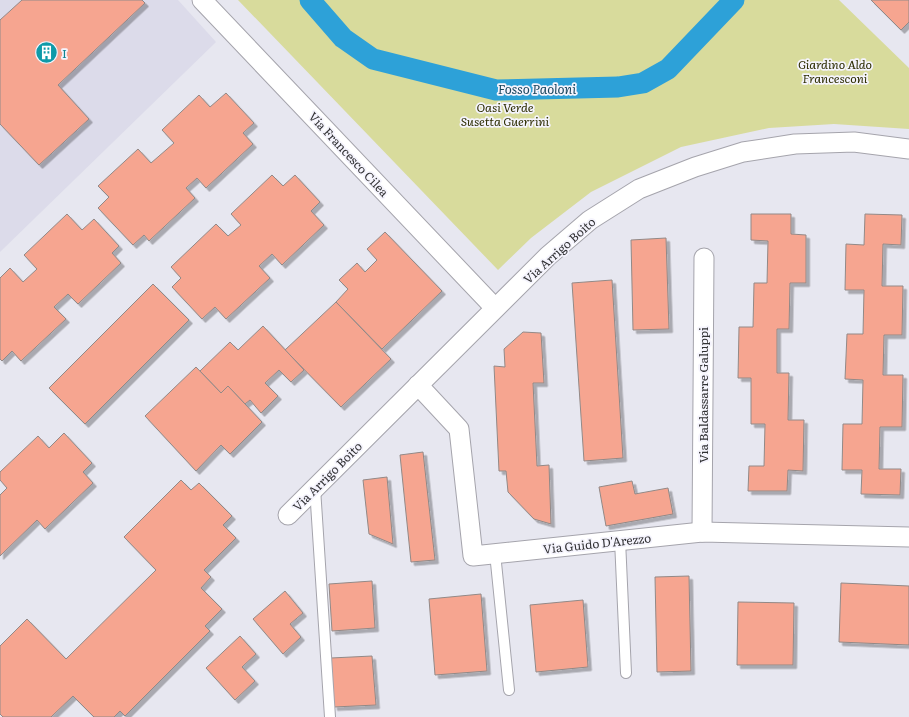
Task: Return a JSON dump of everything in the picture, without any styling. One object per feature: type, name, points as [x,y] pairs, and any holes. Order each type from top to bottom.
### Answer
[{"type":"street","name":"Via Francesco Cilea","points":[[202,0],[495,308]]},
{"type":"street","name":"Via Arrigo Boito","points":[[288,515],[548,256],[590,220],[639,189],[695,167],[743,152],[795,144],[854,142],[909,149]]},
{"type":"street","name":"Via Baldassarre Galuppi","points":[[702,532],[704,258]]},
{"type":"street","name":"Via Guido D'Arezzo","points":[[418,384],[459,429],[473,556],[702,532],[909,537]]},
{"type":"lane","points":[[315,488],[330,717]]},
{"type":"lane","points":[[620,540],[626,673]]},
{"type":"lane","points":[[494,554],[509,690]]},
{"type":"shaded area","points":[[0,0],[178,0],[216,42],[0,252]]},
{"type":"green space","name":"Oasi Verde Susetta Guerrini","points":[[238,0],[839,0],[909,68],[909,129],[834,124],[769,128],[681,147],[591,192],[531,238],[498,270]]},
{"type":"building","name":"I","points":[[22,0],[142,0],[145,3],[58,85],[89,119],[39,165],[0,124],[0,20]]},
{"type":"building","points":[[871,0],[909,0],[909,22],[901,30]]},
{"type":"building","points":[[226,93],[254,123],[243,133],[253,144],[206,188],[197,178],[186,188],[195,198],[149,241],[144,235],[133,245],[98,208],[109,197],[98,186],[138,149],[151,163],[174,143],[162,130],[199,95],[210,107]]},
{"type":"building","points":[[272,175],[283,186],[295,175],[320,202],[311,211],[324,225],[282,265],[272,254],[259,266],[270,278],[226,319],[215,307],[202,319],[172,287],[181,278],[171,267],[216,224],[228,236],[241,225],[231,214]]},
{"type":"building","points":[[67,214],[82,230],[94,219],[119,246],[112,253],[121,263],[78,304],[68,294],[54,307],[66,319],[21,361],[12,351],[2,361],[0,359],[0,278],[10,268],[23,282],[37,269],[24,255]]},
{"type":"building","points":[[751,214],[791,214],[791,234],[806,235],[806,283],[790,283],[789,329],[777,329],[777,373],[789,373],[788,420],[804,420],[803,471],[788,470],[787,491],[748,491],[749,466],[764,466],[765,424],[751,424],[751,378],[738,378],[739,327],[753,327],[754,283],[767,283],[768,241],[751,240]]},
{"type":"building","points":[[865,214],[902,215],[901,245],[883,244],[882,286],[903,286],[902,335],[884,335],[883,375],[903,375],[902,427],[880,427],[879,469],[901,469],[900,495],[861,494],[862,470],[842,470],[843,424],[862,424],[863,380],[845,379],[847,334],[863,334],[864,290],[845,290],[846,244],[864,245]]},
{"type":"building","points":[[385,232],[442,291],[382,349],[336,302],[348,289],[339,280],[357,263],[365,272],[377,260],[367,249]]},
{"type":"building","points":[[666,238],[669,329],[633,330],[631,240]]},
{"type":"building","points":[[612,280],[623,458],[584,461],[572,283]]},
{"type":"building","points":[[153,284],[189,320],[85,424],[49,388]]},
{"type":"building","points":[[336,302],[391,359],[341,407],[285,350]]},
{"type":"building","points":[[263,326],[304,370],[291,382],[279,370],[265,383],[278,396],[261,413],[250,400],[245,404],[228,386],[221,393],[200,371],[230,342],[238,350]]},
{"type":"building","points":[[523,332],[541,333],[544,383],[533,383],[537,466],[549,465],[551,524],[534,519],[508,492],[506,471],[499,471],[494,366],[505,367],[504,349]]},
{"type":"building","points":[[196,367],[221,393],[228,386],[262,422],[230,454],[221,445],[196,471],[145,416]]},
{"type":"building","points":[[64,433],[92,463],[83,472],[93,483],[45,529],[37,520],[0,556],[0,495],[7,488],[0,480],[0,472],[38,436],[49,448]]},
{"type":"building","points":[[423,452],[435,560],[411,562],[400,455]]},
{"type":"building","points":[[387,477],[393,544],[369,534],[363,480]]},
{"type":"building","points":[[181,480],[191,490],[199,483],[232,516],[223,525],[236,538],[204,570],[211,577],[201,588],[222,609],[205,626],[210,631],[125,716],[120,711],[114,717],[94,717],[73,696],[51,717],[3,717],[0,714],[0,646],[27,619],[66,659],[156,570],[124,537]]},
{"type":"building","points":[[632,481],[635,494],[668,488],[673,514],[606,526],[599,487]]},
{"type":"building","points":[[689,576],[691,671],[657,672],[655,577]]},
{"type":"building","points":[[372,581],[375,628],[332,631],[329,584]]},
{"type":"building","points":[[841,583],[909,586],[909,645],[839,642]]},
{"type":"building","points":[[285,591],[303,613],[290,624],[301,637],[283,654],[253,619]]},
{"type":"building","points":[[481,594],[487,671],[435,675],[429,599]]},
{"type":"building","points":[[583,600],[588,667],[536,672],[530,605]]},
{"type":"building","points":[[738,602],[794,603],[793,665],[737,665]]},
{"type":"building","points":[[240,636],[256,654],[242,667],[255,681],[235,700],[206,668]]},
{"type":"building","points":[[372,656],[376,705],[334,707],[331,658]]},
{"type":"waterway","name":"Fosso Paoloni","points":[[310,0],[343,38],[373,59],[496,90],[618,87],[643,83],[668,69],[734,0]]},
{"type":"place","name":"I","points":[[46,53]]},
{"type":"park label","name":"Giardino Aldo Francesconi","points":[[835,71]]}]
